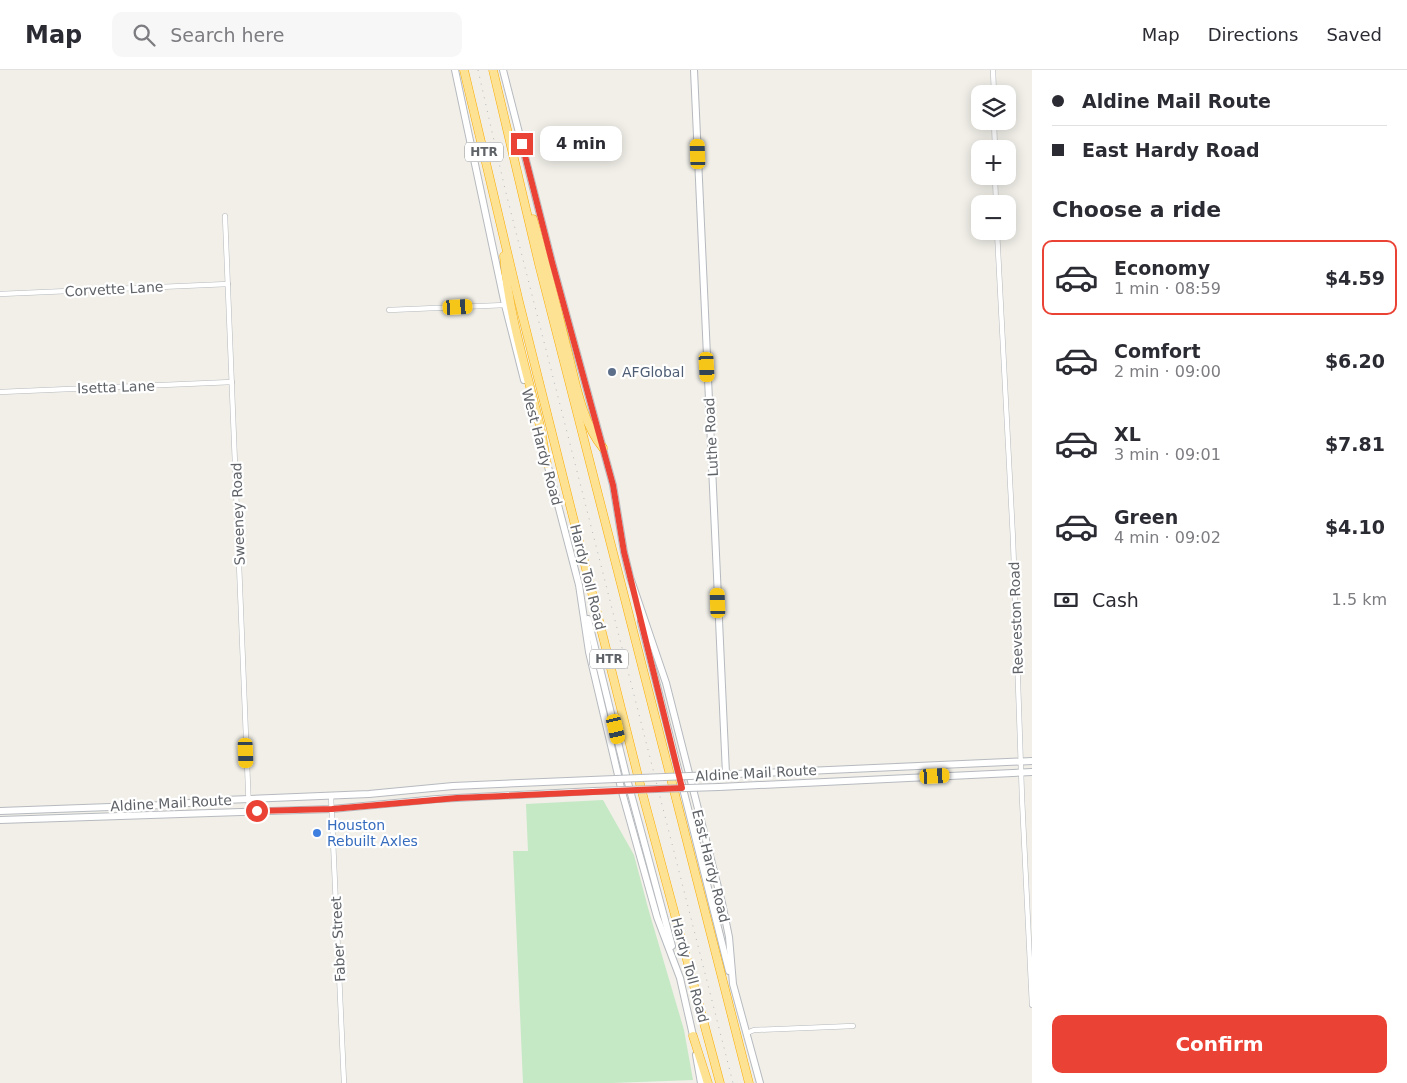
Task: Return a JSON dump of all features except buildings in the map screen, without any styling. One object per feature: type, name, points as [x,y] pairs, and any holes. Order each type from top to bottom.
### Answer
[{"type":"highway","name":"Hardy Toll Road","points":[[464,70],[640,782],[720,1083]]},
{"type":"highway","name":"Hardy Toll Road","points":[[493,70],[539,264],[748,1083]]},
{"type":"highway","points":[[509,135],[539,240],[574,379],[596,440],[603,448]]},
{"type":"highway","points":[[503,234],[506,277],[547,464]]},
{"type":"highway","points":[[693,1036],[708,1083]]},
{"type":"main road","name":"West Hardy Road","points":[[455,70],[505,304],[580,585],[593,670],[622,792],[657,916],[680,978],[701,1083]]},
{"type":"main road","name":"East Hardy Road","points":[[503,70],[552,262],[613,485],[630,577],[666,683],[722,903],[729,937],[733,984],[760,1083]]},
{"type":"main road","name":"Luthe Road","points":[[694,70],[726,774]]},
{"type":"main road","points":[[630,577],[715,920],[733,984]]},
{"type":"main road","points":[[580,585],[680,978]]},
{"type":"main road","name":"Aldine Mail Route","points":[[0,811],[331,796],[513,783],[1032,761]]},
{"type":"main road","points":[[906,766],[906,777]]},
{"type":"main road","points":[[817,770],[818,782]]},
{"type":"main road","name":"Aldine Mail Route","points":[[0,820],[332,809],[447,798],[1032,772]]},
{"type":"main road","points":[[513,783],[516,795]]},
{"type":"main road","points":[[412,789],[414,801]]},
{"type":"main road","points":[[214,801],[215,812]]},
{"type":"main road","points":[[132,806],[133,815]]},
{"type":"main road","points":[[42,810],[43,818]]},
{"type":"street","points":[[993,70],[994,85]]},
{"type":"street","name":"Sweeney Road","points":[[225,216],[249,812]]},
{"type":"street","name":"Reeveston Road","points":[[997,240],[1014,541],[1032,1005]]},
{"type":"street","name":"Corvette Lane","points":[[0,294],[228,284]]},
{"type":"street","points":[[389,310],[505,304]]},
{"type":"street","name":"Isetta Lane","points":[[0,392],[232,382]]},
{"type":"street","name":"Faber Street","points":[[331,796],[344,1083]]},
{"type":"street","points":[[747,1033],[754,1030],[853,1026]]},
{"type":"green space","points":[[603,800],[634,855],[684,1030],[693,1080],[612,1083],[523,1083],[513,851],[528,851],[526,804]]},
{"type":"railway","points":[[478,70],[505,189],[733,1083]]},
{"type":"place","name":"AFGlobal","points":[[612,372]]},
{"type":"place","name":"Houston Rebuilt Axles","points":[[317,833]]},
{"type":"route","points":[[257,811],[332,809],[437,799],[682,788],[624,552],[613,485],[522,144]]}]
